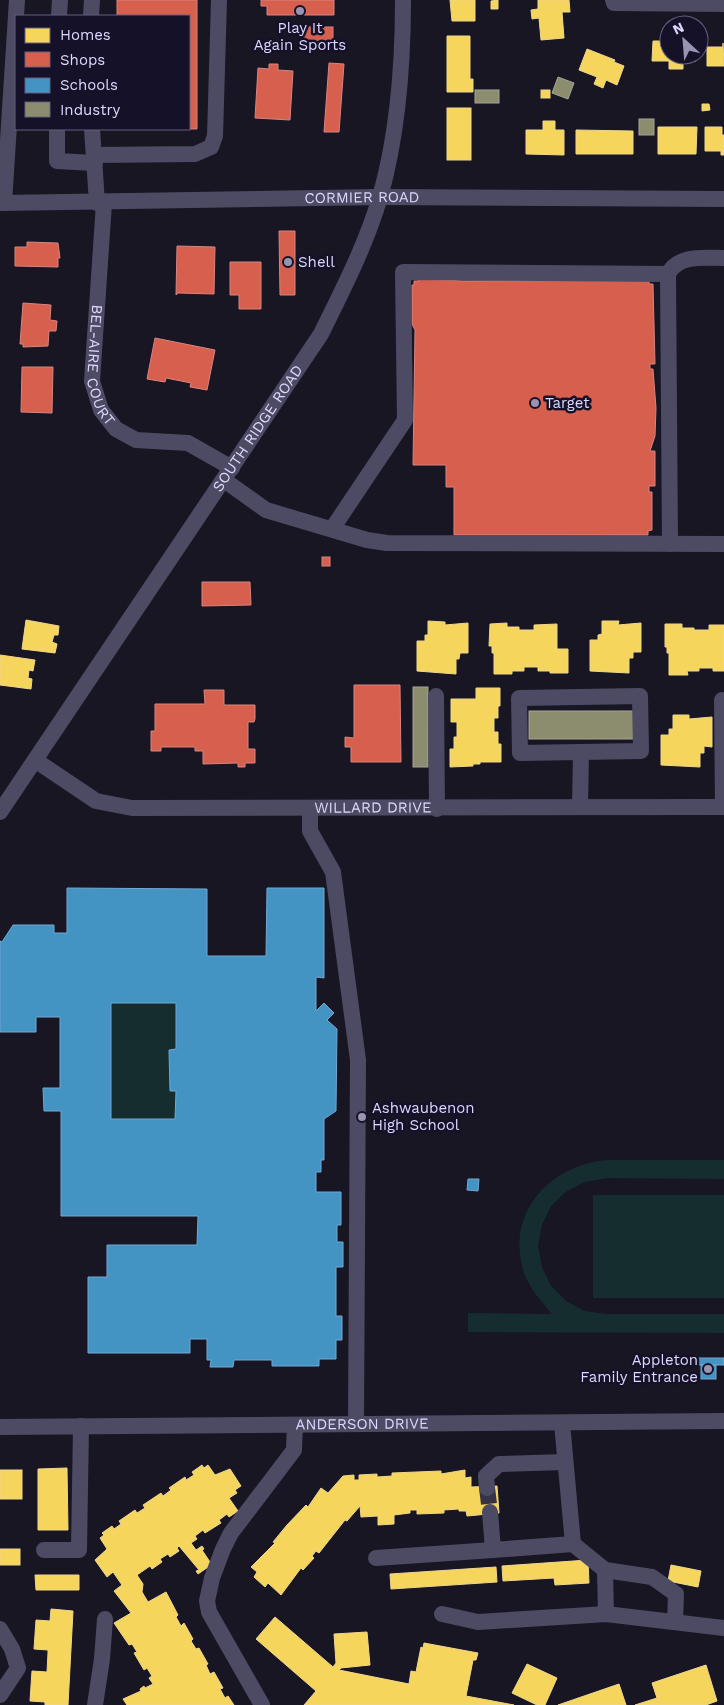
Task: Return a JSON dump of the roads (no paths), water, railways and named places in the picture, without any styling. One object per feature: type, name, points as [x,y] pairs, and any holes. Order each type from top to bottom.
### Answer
[{"type":"street","points":[[16,15],[17,0]]},
{"type":"street","points":[[59,15],[60,0]]},
{"type":"street","points":[[91,15],[92,0]]},
{"type":"street","points":[[57,130],[57,161],[195,154],[211,147],[216,136],[219,0]]},
{"type":"street","name":"SOUTH RIDGE ROAD","points":[[0,812],[321,334],[359,257],[380,197],[395,129],[403,44],[403,0]]},
{"type":"street","points":[[614,2],[724,4]]},
{"type":"street","points":[[2,203],[15,27]]},
{"type":"street","name":"BEL-AIRE COURT","points":[[92,130],[100,203],[92,380],[100,410],[116,429],[136,440],[188,443],[228,474],[266,510],[367,540],[387,543],[724,544]]},
{"type":"street","name":"CORMIER ROAD","points":[[2,203],[100,203],[380,197],[724,199]]},
{"type":"street","points":[[670,544],[668,274],[672,268],[684,259],[724,258]]},
{"type":"street","points":[[332,529],[405,420],[403,272],[668,274]]},
{"type":"street","points":[[436,696],[436,809]]},
{"type":"street","points":[[640,696],[641,751],[581,752],[520,753],[519,698],[640,696]]},
{"type":"street","points":[[722,700],[724,807]]},
{"type":"street","points":[[580,807],[581,752]]},
{"type":"street","name":"WILLARD DRIVE","points":[[35,760],[96,801],[132,808],[436,809],[724,807]]},
{"type":"street","points":[[310,808],[310,831],[333,872],[358,1060],[356,1424]]},
{"type":"street","name":"ANDERSON DRIVE","points":[[0,1427],[724,1421]]},
{"type":"street","points":[[562,1423],[573,1544]]},
{"type":"street","points":[[262,1705],[210,1612],[207,1601],[212,1578],[231,1534],[280,1472],[294,1450],[294,1425]]},
{"type":"street","points":[[44,1550],[79,1550],[81,1426]]},
{"type":"street","points":[[487,1488],[486,1476],[499,1464],[565,1462]]},
{"type":"street","points":[[490,1512],[493,1550]]},
{"type":"street","points":[[376,1558],[573,1544],[605,1570],[652,1576],[676,1594],[675,1622]]},
{"type":"street","points":[[605,1570],[606,1614]]},
{"type":"street","points":[[442,1614],[478,1622],[606,1614],[724,1628]]},
{"type":"street","points":[[95,1705],[102,1659],[105,1619]]},
{"type":"street","points":[[0,1629],[12,1649],[18,1668],[0,1695]]},
{"type":"tunnel","points":[[487,1488],[490,1512]]},
{"type":"place","name":"Play It Again Sports","points":[[300,11]]},
{"type":"place","name":"Shell","points":[[288,262]]},
{"type":"place","name":"Target","points":[[535,403]]},
{"type":"place","name":"Ashwaubenon High School","points":[[362,1117]]},
{"type":"place","name":"Appleton Family Entrance","points":[[708,1369]]}]
